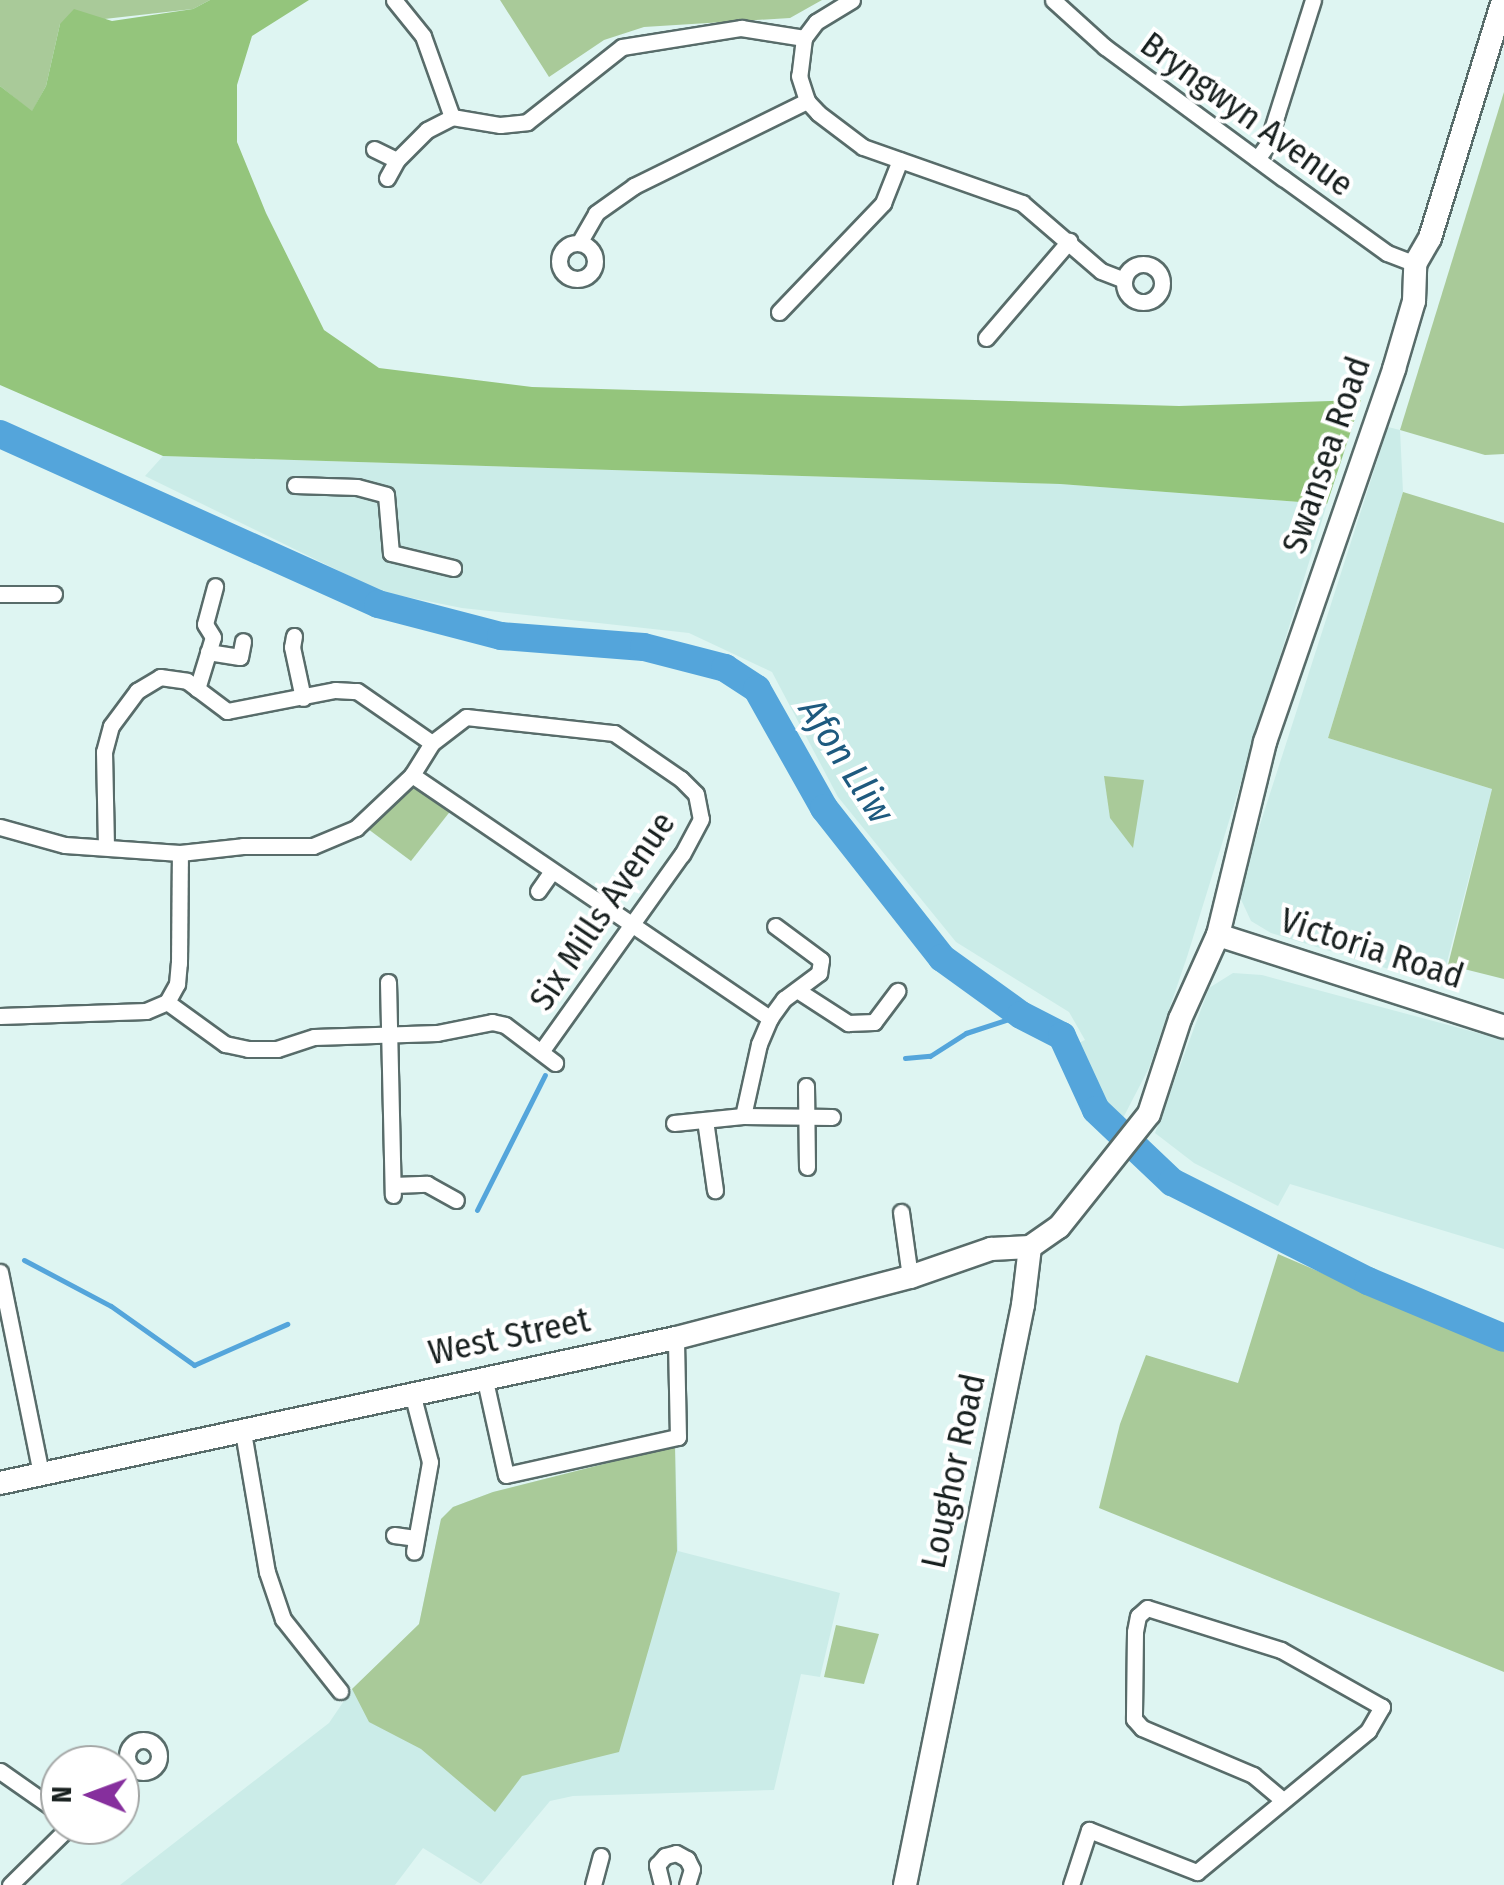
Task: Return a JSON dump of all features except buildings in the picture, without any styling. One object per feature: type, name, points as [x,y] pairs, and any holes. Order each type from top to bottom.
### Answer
[{"type":"main road","name":"Swansea Road","points":[[1030,1247],[1058,1227],[1149,1114],[1180,1019],[1218,935],[1265,742],[1414,300],[1416,264],[1430,238],[1503,0]]},
{"type":"main road","name":"Victoria Road","points":[[1218,935],[1504,1027]]},
{"type":"main road","name":"West Street","points":[[0,1483],[484,1376],[676,1338],[910,1277],[991,1249],[1030,1247]]},
{"type":"main road","name":"Loughor Road","points":[[905,1885],[1023,1305],[1030,1247]]},
{"type":"street","points":[[394,0],[423,36],[452,118]]},
{"type":"street","points":[[852,0],[816,22],[804,38],[799,76],[808,100],[848,139],[1022,203],[1108,276],[1124,280]]},
{"type":"street","name":"Bryngwyn Avenue","points":[[1054,0],[1105,48],[1257,159],[1387,253],[1416,264]]},
{"type":"street","points":[[1257,159],[1267,146],[1313,0]]},
{"type":"street","points":[[387,178],[397,160],[427,130],[452,118],[500,125],[527,122],[622,47],[740,28],[804,38]]},
{"type":"street","points":[[580,243],[596,213],[634,186],[808,100]]},
{"type":"street","points":[[374,150],[397,160]]},
{"type":"street","points":[[778,312],[800,304],[883,202],[900,160]]},
{"type":"street","points":[[986,338],[1069,241]]},
{"type":"street","points":[[294,485],[357,487],[386,495],[391,514],[390,553],[453,568]]},
{"type":"street","points":[[197,689],[212,637],[205,624],[215,586]]},
{"type":"street","points":[[0,594],[54,594]]},
{"type":"street","points":[[294,636],[292,648],[303,698]]},
{"type":"street","points":[[208,652],[240,658],[243,641]]},
{"type":"street","points":[[106,846],[104,752],[111,726],[137,691],[160,677],[173,677],[197,689],[227,711],[357,691],[432,744]]},
{"type":"street","name":"Six Mills Avenue","points":[[0,827],[42,842],[180,853],[331,842],[356,828],[412,775],[432,744],[466,717],[590,728],[630,742],[696,794],[702,820],[682,854],[628,925],[548,1058],[505,1025],[492,1022],[437,1033],[389,1033]]},
{"type":"street","points":[[412,775],[770,1018]]},
{"type":"street","points":[[0,1016],[146,1011],[167,1002],[177,984],[179,963],[180,853]]},
{"type":"street","points":[[538,891],[552,870]]},
{"type":"street","points":[[744,1116],[759,1044],[770,1018],[797,990],[814,979],[820,960],[775,926]]},
{"type":"street","points":[[388,982],[392,1190],[428,1184],[456,1200]]},
{"type":"street","points":[[797,990],[848,1023],[874,1022],[897,992]]},
{"type":"street","points":[[167,1002],[225,1044],[248,1049],[277,1049],[314,1038],[389,1033]]},
{"type":"street","points":[[806,1086],[807,1167]]},
{"type":"street","points":[[674,1123],[744,1116],[832,1117]]},
{"type":"street","points":[[705,1120],[715,1190]]},
{"type":"street","points":[[901,1212],[910,1277]]},
{"type":"street","points":[[0,1272],[42,1474]]},
{"type":"street","points":[[484,1376],[506,1474],[678,1437],[676,1338]]},
{"type":"street","points":[[394,1535],[415,1545],[430,1462],[412,1393]]},
{"type":"street","points":[[243,1432],[267,1572],[283,1619],[340,1691]]},
{"type":"street","points":[[1071,1885],[1089,1830],[1197,1872],[1368,1731],[1382,1707],[1281,1650],[1148,1608],[1142,1611],[1135,1632],[1134,1718],[1142,1728],[1253,1775],[1282,1799]]},
{"type":"street","points":[[0,1771],[40,1799]]},
{"type":"street","points":[[10,1885],[50,1845]]},
{"type":"street","points":[[662,1885],[657,1865],[665,1856],[676,1854],[687,1858],[692,1869],[687,1885]]},
{"type":"street","points":[[593,1885],[601,1856]]},
{"type":"shaded area","points":[[1388,427],[1400,430],[1403,492],[1328,738],[1492,789],[1441,985],[1271,933],[1251,921],[1238,893]]},
{"type":"shaded area","points":[[163,456],[1060,484],[1327,504],[1187,957],[1149,1068],[1123,1118],[1111,1131],[1072,1046],[1085,1040],[1069,1012],[956,942],[838,797],[772,672],[689,633],[462,608],[382,592],[145,476]]},
{"type":"shaded area","points":[[1233,973],[1262,975],[1504,1040],[1504,1249],[1290,1184],[1278,1206],[1194,1163],[1155,1133],[1209,988]]},
{"type":"shaded area","points":[[675,1446],[678,1551],[840,1593],[820,1677],[801,1674],[774,1790],[573,1796],[550,1801],[481,1884],[423,1848],[395,1885],[120,1885],[329,1723],[352,1689],[419,1625],[441,1519],[453,1507],[493,1492]]},
{"type":"green space","points":[[0,0],[210,0],[193,9],[60,24],[46,86],[32,112],[0,86]]},
{"type":"green space","points":[[210,0],[309,0],[252,36],[237,85],[237,142],[266,213],[324,330],[379,368],[532,387],[1179,406],[1361,400],[1327,504],[1060,484],[163,456],[0,385],[0,86],[32,111],[46,86],[60,24],[74,9],[112,21],[193,9]]},
{"type":"green space","points":[[500,0],[822,0],[790,18],[644,27],[604,40],[549,77]]},
{"type":"green space","points":[[1504,92],[1504,454],[1485,455],[1400,430]]},
{"type":"green space","points":[[1403,492],[1504,523],[1504,979],[1448,965],[1492,789],[1328,738]]},
{"type":"green space","points":[[1104,776],[1144,780],[1133,848],[1110,818]]},
{"type":"green space","points":[[412,781],[452,809],[411,861],[364,826]]},
{"type":"green space","points":[[1278,1254],[1504,1351],[1504,1672],[1099,1508],[1120,1424],[1146,1355],[1238,1383]]},
{"type":"green space","points":[[675,1446],[677,1551],[619,1752],[522,1776],[495,1812],[421,1749],[369,1722],[352,1689],[419,1624],[441,1519],[453,1507],[493,1492]]},
{"type":"green space","points":[[836,1625],[879,1634],[864,1684],[824,1677]]},
{"type":"waterway","name":"Afon Lliw","points":[[0,434],[378,604],[501,636],[644,647],[725,668],[757,689],[824,808],[942,958],[1021,1015],[1062,1036],[1096,1110],[1172,1182],[1368,1281],[1504,1338]]},
{"type":"waterway","points":[[905,1058],[930,1056],[966,1033],[1021,1015]]},
{"type":"waterway","points":[[477,1210],[545,1075]]},
{"type":"waterway","points":[[24,1260],[111,1306],[194,1365],[287,1324]]}]
